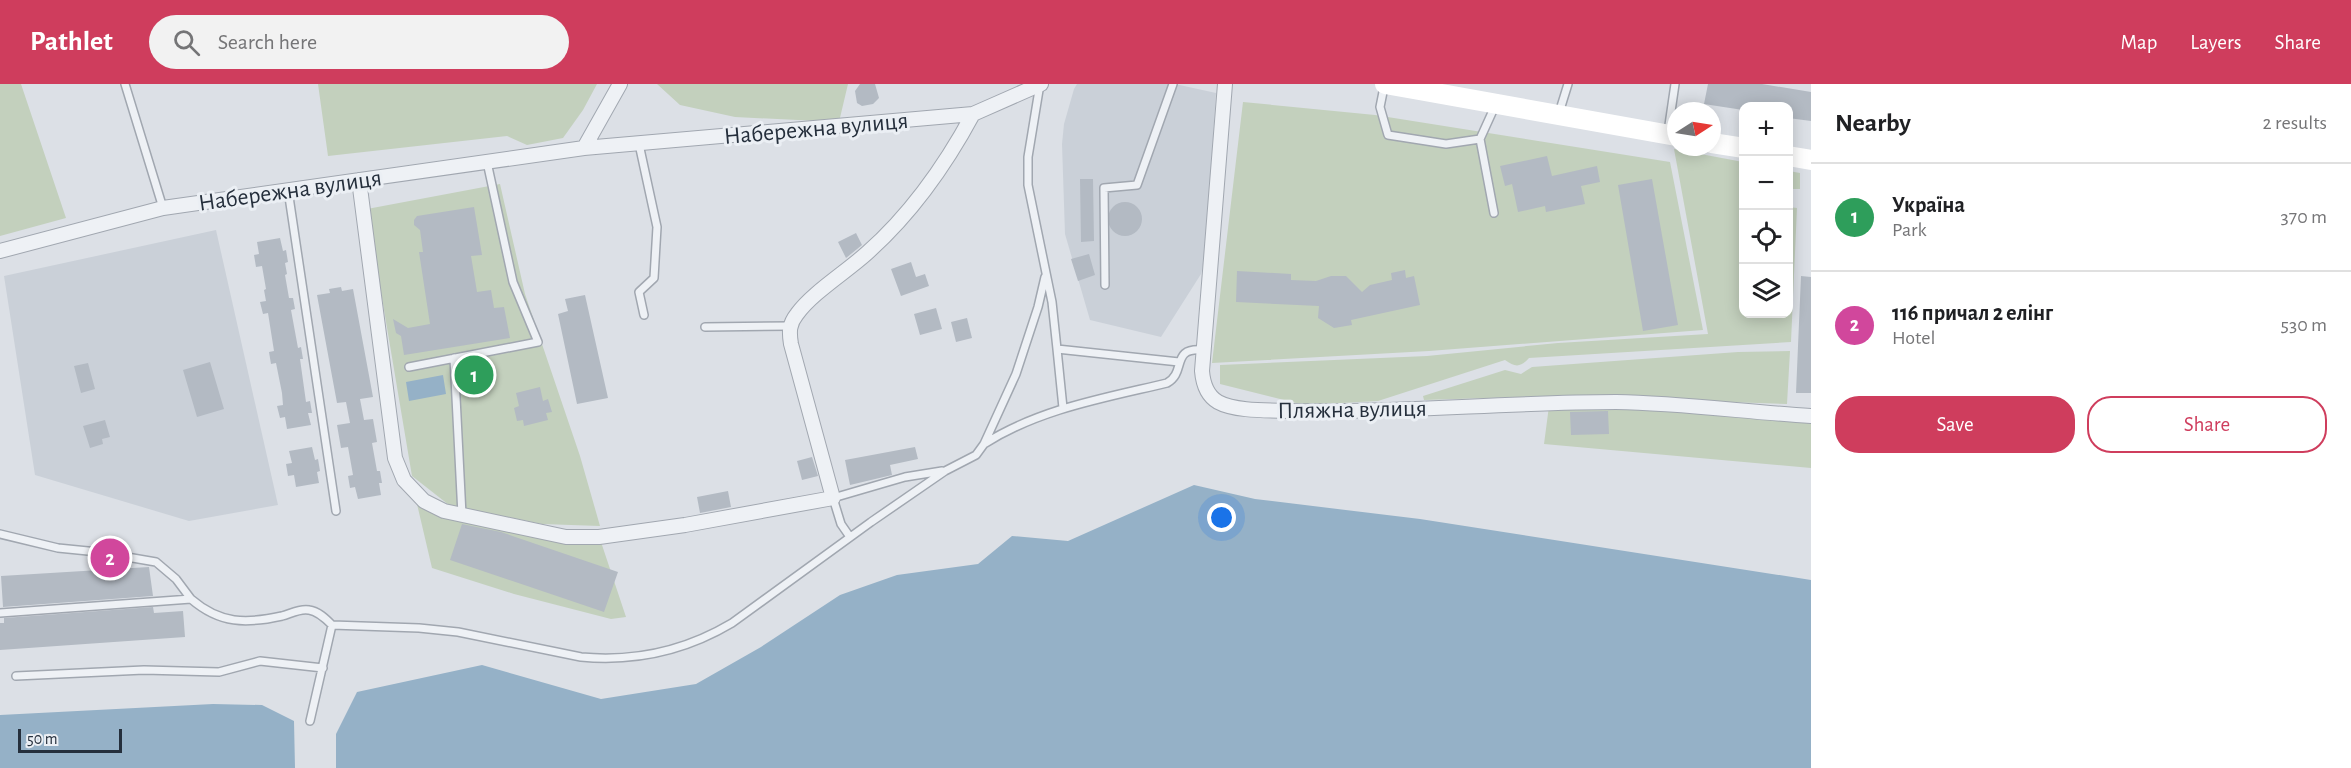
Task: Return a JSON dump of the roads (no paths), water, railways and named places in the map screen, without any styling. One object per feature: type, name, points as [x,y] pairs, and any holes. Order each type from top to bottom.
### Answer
[{"type":"street","points":[[584,148],[620,84]]},
{"type":"street","name":"Набережна вулиця","points":[[0,251],[164,208],[584,148],[973,114],[1041,84]]},
{"type":"street","name":"Пляжна вулиця","points":[[1225,84],[1203,350],[1203,383],[1209,394],[1218,402],[1265,410],[1368,411],[1543,402],[1620,402],[1811,416]]},
{"type":"street","points":[[1385,84],[1427,87],[1496,104],[1667,135]]},
{"type":"street","points":[[1479,84],[1496,104]]},
{"type":"street","points":[[359,180],[395,458],[404,480],[424,501],[444,511],[566,537],[599,537],[685,525],[833,498],[791,344],[790,326],[801,309],[868,252],[917,200],[950,157],[973,114]]},
{"type":"street","points":[[1721,144],[1739,147]]},
{"type":"street","points":[[1793,157],[1811,160]]},
{"type":"lane","points":[[125,84],[164,208]]},
{"type":"lane","points":[[1041,84],[1028,157],[1028,186],[1052,302],[1063,408]]},
{"type":"lane","points":[[1105,285],[1104,188],[1137,185],[1173,84]]},
{"type":"lane","points":[[1385,84],[1380,107],[1388,135],[1446,144],[1480,139]]},
{"type":"lane","points":[[1558,116],[1569,84]]},
{"type":"lane","points":[[1674,102],[1675,84]]},
{"type":"lane","points":[[1494,213],[1480,139],[1496,104]]},
{"type":"lane","points":[[639,144],[657,227],[654,278],[639,292],[644,315]]},
{"type":"lane","points":[[410,367],[538,342],[513,282],[487,162]]},
{"type":"lane","points":[[288,190],[336,511]]},
{"type":"lane","points":[[0,535],[58,548],[156,562],[176,579],[191,599],[211,615],[229,620],[258,619],[309,609],[322,615],[332,625],[419,628],[458,632],[598,659],[652,655],[694,642],[732,623],[945,471],[976,455],[984,444],[1016,374],[1038,307],[1045,277]]},
{"type":"lane","points":[[705,327],[790,326]]},
{"type":"lane","points":[[1057,349],[1179,362]]},
{"type":"lane","points":[[984,444],[1005,430],[1063,408],[1167,383],[1176,375],[1180,358],[1187,352],[1203,350]]},
{"type":"lane","points":[[454,358],[462,515]]},
{"type":"lane","points":[[850,537],[841,524],[833,498],[905,477],[945,471]]},
{"type":"lane","points":[[0,613],[191,599]]},
{"type":"lane","points":[[310,721],[332,625]]},
{"type":"lane","points":[[16,676],[144,670],[219,672],[260,661],[323,668]]},
{"type":"water","points":[[443,375],[446,394],[409,401],[406,382]]},
{"type":"water","points":[[1194,485],[1255,499],[1420,519],[1811,580],[1811,768],[336,768],[336,734],[357,692],[482,665],[601,699],[696,684],[761,647],[840,595],[897,575],[978,564],[1012,536],[1068,541]]},
{"type":"water","points":[[213,704],[262,705],[294,721],[295,768],[0,768],[0,715]]},
{"type":"place","name":"Україна","points":[[474,375]]},
{"type":"place","name":"116 причал 2 елінг","points":[[110,558]]}]
